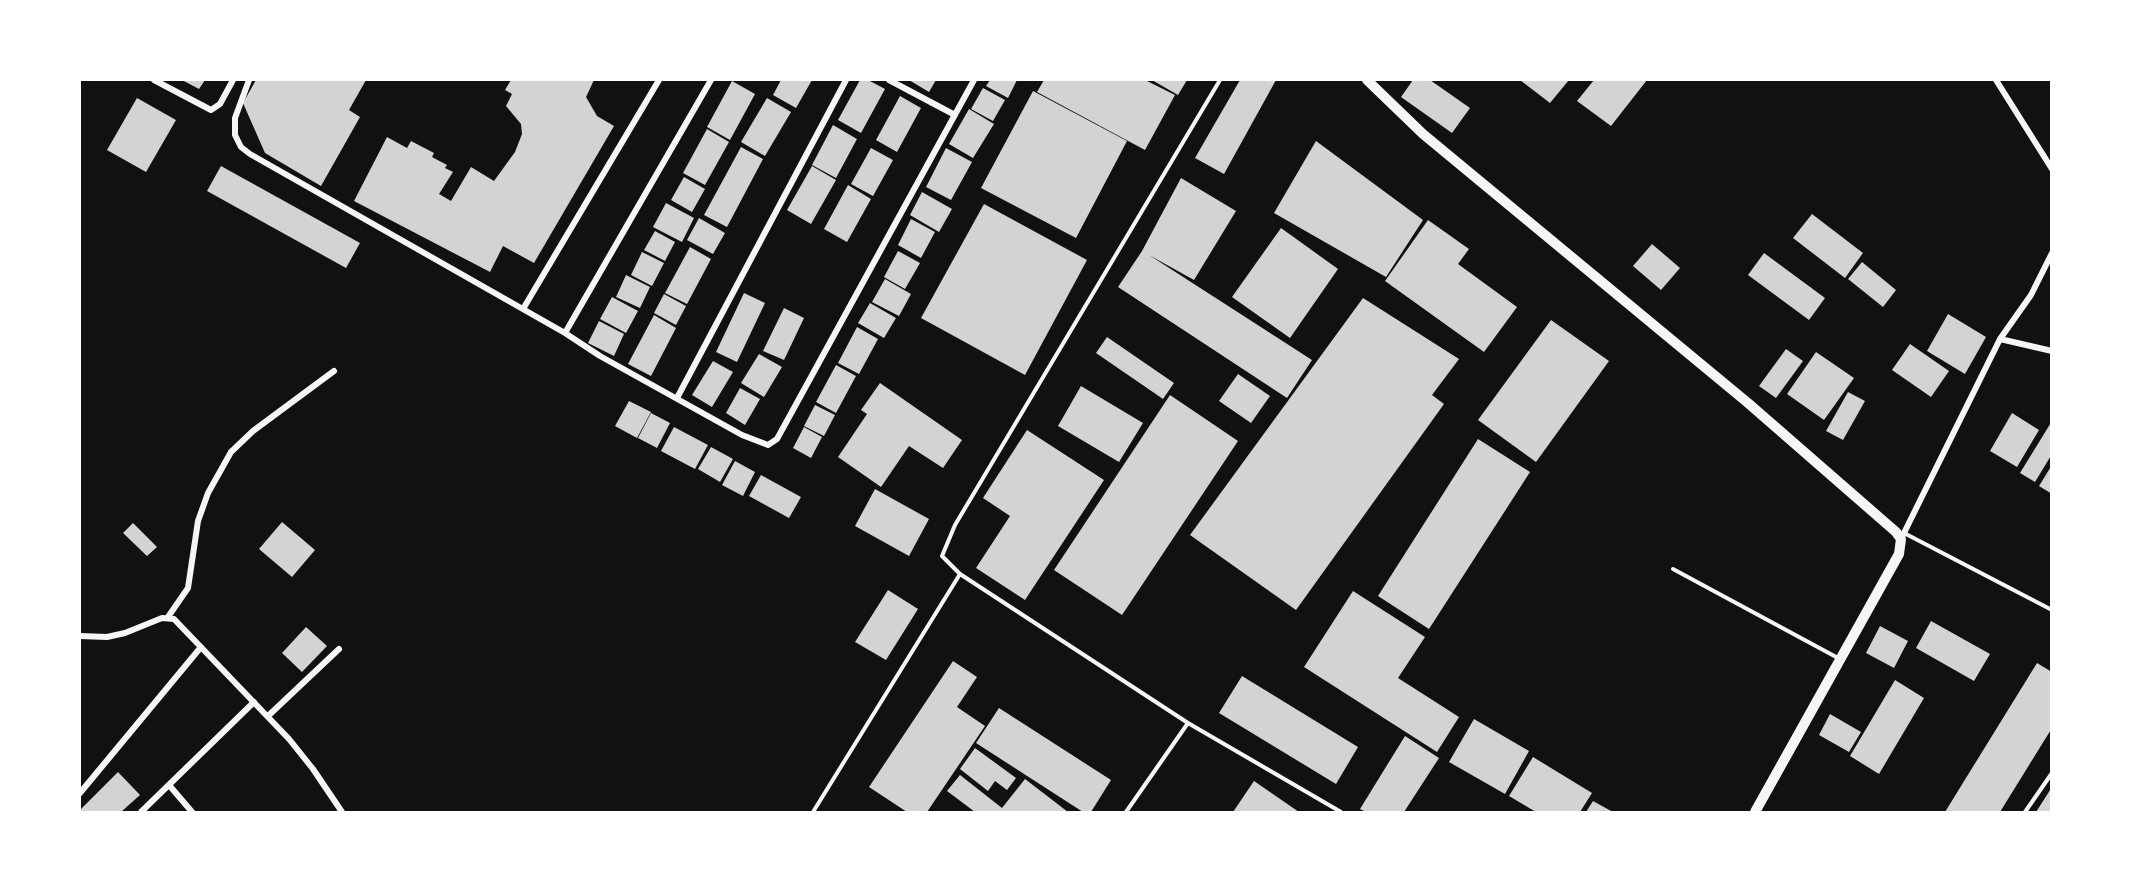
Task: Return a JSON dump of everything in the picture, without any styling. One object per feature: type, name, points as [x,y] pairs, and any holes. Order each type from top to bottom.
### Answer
[{"type":"street","points":[[154,80],[211,110],[220,104],[233,80]]},
{"type":"street","points":[[249,80],[235,118],[235,135],[241,147],[266,165],[565,333],[600,356],[762,444],[768,445],[777,439],[974,80]]},
{"type":"street","points":[[523,309],[660,80]]},
{"type":"street","points":[[565,333],[711,80]]},
{"type":"street","points":[[677,398],[846,80]]},
{"type":"street","points":[[890,80],[955,114]]},
{"type":"street","points":[[1367,80],[1423,134],[1748,403],[1902,536]]},
{"type":"street","points":[[1996,80],[2052,169]]},
{"type":"street","points":[[1755,813],[1899,554],[1902,536],[2000,339],[2031,295],[2052,253]]},
{"type":"street","points":[[2000,339],[2052,351]]},
{"type":"street","points":[[80,636],[107,637],[168,617],[189,588],[198,521],[208,493],[231,452],[253,431],[334,371]]},
{"type":"street","points":[[168,617],[180,624],[268,716],[314,769],[342,813]]},
{"type":"street","points":[[80,793],[201,647]]},
{"type":"street","points":[[268,716],[339,649]]},
{"type":"street","points":[[141,813],[254,702]]},
{"type":"street","points":[[169,785],[192,813]]},
{"type":"lane","points":[[1220,80],[950,533],[942,556],[960,573],[1188,723],[1341,813]]},
{"type":"lane","points":[[1902,536],[2052,610]]},
{"type":"lane","points":[[1673,569],[1842,660]]},
{"type":"lane","points":[[813,813],[960,573]]},
{"type":"lane","points":[[1126,813],[1188,723]]},
{"type":"lane","points":[[2025,813],[2052,772]]},
{"type":"building","points":[[182,80],[205,80],[199,89]]},
{"type":"building","points":[[256,80],[366,80],[349,110],[360,117],[321,186],[265,153],[243,103]]},
{"type":"building","points":[[511,80],[594,80],[586,97],[597,116],[614,126],[534,263],[503,246],[490,272],[354,201],[387,137],[407,148],[411,141],[434,153],[432,157],[447,165],[445,168],[453,172],[439,194],[451,201],[471,167],[494,181],[515,152],[522,134],[521,124],[506,106],[512,94],[505,90]]},
{"type":"building","points":[[781,80],[812,80],[796,108],[773,95]]},
{"type":"building","points":[[860,80],[868,80],[885,89],[861,133],[838,120]]},
{"type":"building","points":[[909,80],[936,80],[929,92]]},
{"type":"building","points":[[990,80],[1017,80],[1008,98],[986,86]]},
{"type":"building","points":[[1044,80],[1145,80],[1175,95],[1145,150],[1037,92]]},
{"type":"building","points":[[1152,80],[1187,80],[1178,95]]},
{"type":"building","points":[[1240,80],[1276,80],[1224,174],[1195,158]]},
{"type":"building","points":[[1413,80],[1430,80],[1470,108],[1452,133],[1401,97]]},
{"type":"building","points":[[1520,80],[1569,80],[1550,103]]},
{"type":"building","points":[[1594,80],[1647,80],[1611,126],[1577,101]]},
{"type":"building","points":[[732,81],[755,94],[730,140],[707,127]]},
{"type":"building","points":[[983,88],[1005,100],[993,121],[971,109]]},
{"type":"building","points":[[1033,91],[1127,141],[1076,238],[981,188]]},
{"type":"building","points":[[900,96],[921,108],[897,152],[876,140]]},
{"type":"building","points":[[137,98],[176,120],[146,172],[107,150]]},
{"type":"building","points":[[767,98],[791,112],[765,156],[741,142]]},
{"type":"building","points":[[969,109],[994,124],[973,158],[949,144]]},
{"type":"building","points":[[833,125],[857,139],[836,178],[812,165]]},
{"type":"building","points":[[707,129],[729,142],[705,185],[683,173]]},
{"type":"building","points":[[1316,141],[1423,220],[1386,277],[1274,213]]},
{"type":"building","points":[[741,147],[763,159],[727,227],[704,215]]},
{"type":"building","points":[[871,148],[893,160],[873,196],[851,184]]},
{"type":"building","points":[[946,148],[972,162],[951,200],[926,187]]},
{"type":"building","points":[[221,166],[360,243],[346,268],[207,191]]},
{"type":"building","points":[[812,166],[836,180],[811,224],[787,210]]},
{"type":"building","points":[[684,177],[705,189],[692,212],[671,200]]},
{"type":"building","points":[[1181,178],[1236,211],[1194,280],[1149,255],[1312,360],[1287,398],[1118,287],[1142,251]]},
{"type":"building","points":[[848,185],[871,199],[847,242],[824,229]]},
{"type":"building","points":[[922,192],[952,209],[939,232],[910,215]]},
{"type":"building","points":[[666,203],[694,218],[682,242],[653,227]]},
{"type":"building","points":[[984,204],[1087,260],[1025,375],[921,318]]},
{"type":"building","points":[[1812,214],[1863,253],[1845,278],[1793,238]]},
{"type":"building","points":[[699,218],[725,233],[713,254],[687,240]]},
{"type":"building","points":[[911,219],[935,232],[921,258],[898,245]]},
{"type":"building","points":[[1428,220],[1469,249],[1458,264],[1517,307],[1484,352],[1385,281]]},
{"type":"building","points":[[1281,228],[1338,269],[1290,338],[1232,297]]},
{"type":"building","points":[[655,231],[675,242],[665,261],[644,250]]},
{"type":"building","points":[[1652,244],[1680,268],[1661,290],[1633,266]]},
{"type":"building","points":[[690,247],[711,259],[687,304],[665,293]]},
{"type":"building","points":[[898,251],[920,263],[905,289],[884,277]]},
{"type":"building","points":[[642,252],[664,263],[652,286],[631,275]]},
{"type":"building","points":[[1764,253],[1825,298],[1809,320],[1748,275]]},
{"type":"building","points":[[1862,262],[1896,290],[1883,307],[1848,279]]},
{"type":"building","points":[[626,275],[650,287],[640,308],[616,297]]},
{"type":"building","points":[[885,279],[911,294],[899,316],[872,302]]},
{"type":"building","points":[[744,293],[765,303],[737,362],[716,352]]},
{"type":"building","points":[[664,294],[686,306],[676,325],[654,313]]},
{"type":"building","points":[[612,297],[638,311],[626,333],[600,319]]},
{"type":"building","points":[[1363,298],[1459,359],[1432,395],[1444,404],[1296,610],[1190,535]]},
{"type":"building","points":[[870,303],[896,318],[884,338],[858,323]]},
{"type":"building","points":[[784,308],[804,318],[784,360],[763,351]]},
{"type":"building","points":[[1948,314],[1986,337],[1965,374],[1927,351]]},
{"type":"building","points":[[654,315],[676,328],[651,376],[628,364]]},
{"type":"building","points":[[1551,320],[1609,361],[1536,462],[1478,420]]},
{"type":"building","points":[[599,321],[624,334],[614,356],[588,343]]},
{"type":"building","points":[[857,327],[878,339],[859,374],[838,363]]},
{"type":"building","points":[[1107,337],[1174,383],[1163,399],[1096,353]]},
{"type":"building","points":[[1910,344],[1949,371],[1931,397],[1892,370]]},
{"type":"building","points":[[1786,349],[1803,361],[1776,398],[1759,386]]},
{"type":"building","points":[[1816,352],[1854,378],[1824,420],[1787,394]]},
{"type":"building","points":[[759,354],[782,367],[764,397],[741,383]]},
{"type":"building","points":[[713,361],[733,372],[712,407],[692,395]]},
{"type":"building","points":[[836,365],[856,376],[836,413],[816,402]]},
{"type":"building","points":[[1238,374],[1270,396],[1251,423],[1219,401]]},
{"type":"building","points":[[880,383],[962,440],[943,468],[909,446],[881,487],[838,457],[867,414],[861,410]]},
{"type":"building","points":[[1081,386],[1143,423],[1119,462],[1058,426]]},
{"type":"building","points":[[740,388],[760,399],[745,425],[726,413]]},
{"type":"building","points":[[1848,392],[1865,401],[1843,440],[1826,431]]},
{"type":"building","points":[[1170,395],[1238,441],[1122,615],[1054,570]]},
{"type":"building","points":[[629,401],[651,412],[637,438],[615,426]]},
{"type":"building","points":[[815,405],[835,415],[824,436],[804,426]]},
{"type":"building","points":[[651,413],[670,423],[657,448],[638,438]]},
{"type":"building","points":[[2012,413],[2039,430],[2017,467],[1990,451]]},
{"type":"building","points":[[2052,421],[2052,454],[2035,482],[2020,473]]},
{"type":"building","points":[[674,427],[708,445],[695,469],[661,451]]},
{"type":"building","points":[[804,427],[822,437],[811,458],[793,448]]},
{"type":"building","points":[[1027,430],[1104,480],[1025,600],[976,568],[1010,516],[983,498]]},
{"type":"building","points":[[1478,439],[1530,472],[1429,629],[1378,596]]},
{"type":"building","points":[[711,447],[733,459],[720,482],[698,469]]},
{"type":"building","points":[[735,461],[755,472],[743,496],[722,485]]},
{"type":"building","points":[[2052,465],[2052,494],[2039,486]]},
{"type":"building","points":[[761,475],[801,497],[789,518],[749,496]]},
{"type":"building","points":[[875,489],[929,519],[909,556],[855,526]]},
{"type":"building","points":[[282,522],[315,550],[292,577],[259,549]]},
{"type":"building","points":[[133,523],[157,547],[147,556],[123,533]]},
{"type":"building","points":[[888,590],[918,609],[886,660],[855,642]]},
{"type":"building","points":[[1353,591],[1425,637],[1398,678],[1459,717],[1437,752],[1304,667]]},
{"type":"building","points":[[1931,621],[1990,654],[1974,681],[1916,648]]},
{"type":"building","points":[[1880,626],[1908,641],[1894,668],[1866,653]]},
{"type":"building","points":[[306,627],[327,646],[302,672],[282,653]]},
{"type":"building","points":[[953,661],[977,677],[957,707],[985,726],[927,812],[907,812],[869,787]]},
{"type":"building","points":[[2037,663],[2052,672],[2052,728],[2000,812],[1945,812]]},
{"type":"building","points":[[1242,676],[1358,747],[1336,784],[1219,713]]},
{"type":"building","points":[[1895,680],[1924,698],[1879,774],[1850,756]]},
{"type":"building","points":[[999,708],[1111,780],[1091,812],[1083,812],[976,743]]},
{"type":"building","points":[[1830,714],[1861,732],[1849,752],[1819,735]]},
{"type":"building","points":[[1474,719],[1529,751],[1505,794],[1449,762]]},
{"type":"building","points":[[1405,736],[1439,758],[1404,812],[1366,812],[1360,809]]},
{"type":"building","points":[[975,748],[1016,778],[1007,790],[995,781],[988,791],[960,769]]},
{"type":"building","points":[[1533,757],[1592,793],[1580,812],[1536,812],[1509,796]]},
{"type":"building","points":[[118,772],[140,795],[121,812],[81,812],[80,810]]},
{"type":"building","points":[[960,775],[1002,808],[1025,779],[1068,812],[975,812],[947,791]]},
{"type":"building","points":[[1254,781],[1299,812],[1233,812]]},
{"type":"building","points":[[2052,787],[2052,812],[2036,812]]},
{"type":"building","points":[[1593,801],[1613,812],[1586,812]]}]
